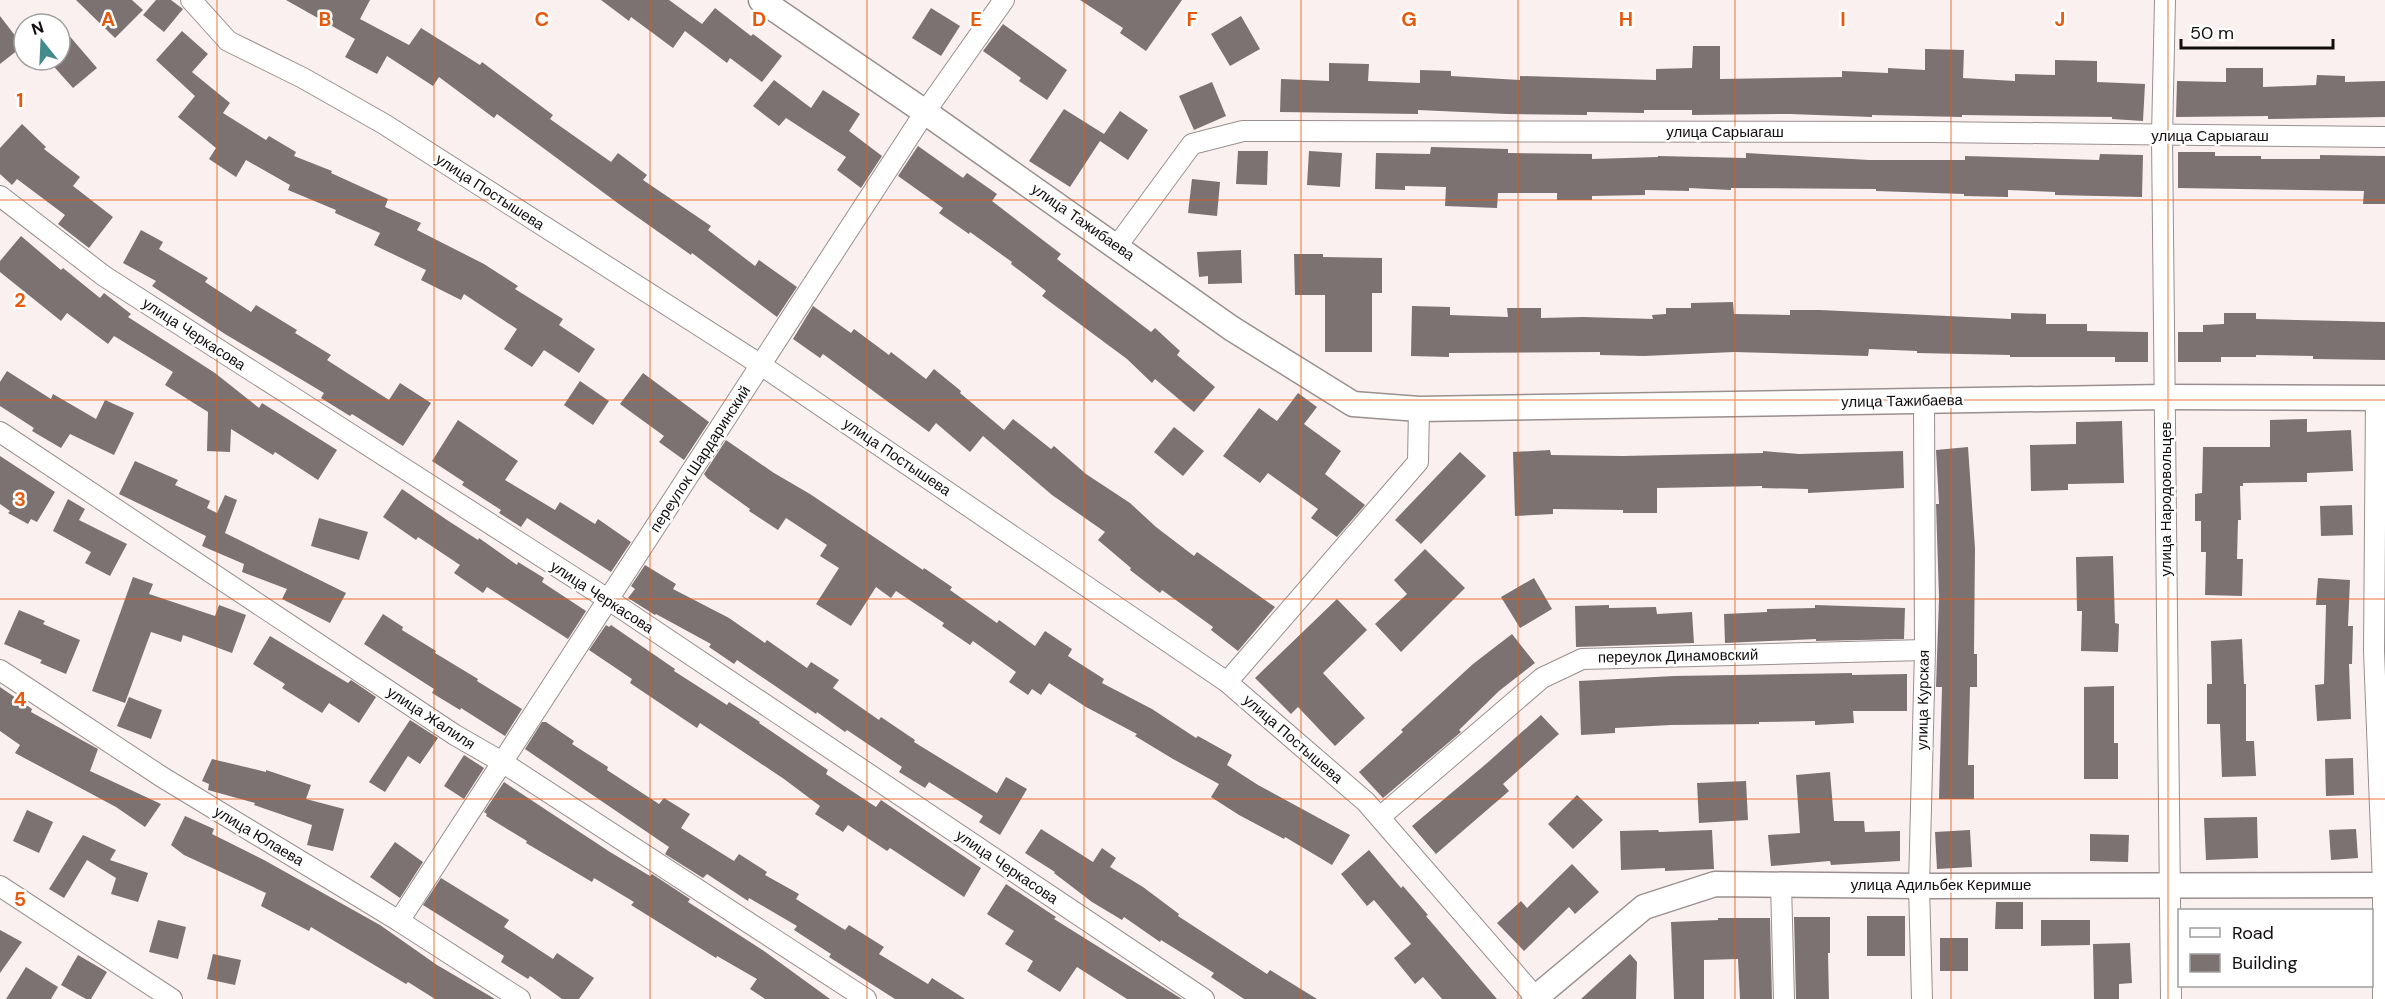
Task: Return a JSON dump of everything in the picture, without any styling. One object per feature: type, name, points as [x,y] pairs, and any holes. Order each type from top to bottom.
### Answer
[{"type":"street","name":"улица Постышева","points":[[192,0],[228,41],[303,78],[384,124],[761,365],[1227,682],[1366,802],[1536,998]]},
{"type":"street","name":"улица Тажибаева","points":[[761,0],[1118,246],[1231,328],[1353,404],[1419,409],[2165,397],[2381,398]]},
{"type":"street","name":"переулок Шардаринский","points":[[399,921],[925,112],[1004,0]]},
{"type":"street","name":"улица Народовольцев","points":[[2165,0],[2162,136],[2171,999]]},
{"type":"street","name":"улица Сарыагаш","points":[[1118,246],[1192,144],[1243,131],[1930,132],[2385,137]]},
{"type":"street","name":"улица Черкасова","points":[[0,196],[104,276],[609,600],[1204,999]]},
{"type":"street","points":[[2381,398],[2379,651],[2384,885],[2383,999]]},
{"type":"street","name":"улица Курская","points":[[1922,999],[1919,886],[1925,650],[1924,400]]},
{"type":"street","points":[[1227,682],[1418,462],[1419,409]]},
{"type":"street","name":"улица Жалиля","points":[[0,432],[455,735],[502,762],[866,999]]},
{"type":"street","name":"переулок Динамовский","points":[[1380,817],[1542,678],[1582,659],[1925,650]]},
{"type":"street","name":"улица Юлаева","points":[[0,670],[162,777],[399,921],[520,999]]},
{"type":"street","name":"улица Адильбек Керимше","points":[[1536,998],[1644,907],[1715,884],[2384,885]]},
{"type":"street","points":[[1780,884],[1784,999]]},
{"type":"street","points":[[0,886],[172,999]]},
{"type":"building","points":[[76,0],[132,0],[143,10],[115,38]]},
{"type":"building","points":[[156,0],[171,0],[183,9],[164,32],[143,15]]},
{"type":"building","points":[[286,0],[370,0],[360,19],[409,45],[421,28],[480,65],[482,62],[553,115],[550,119],[611,162],[618,153],[647,175],[643,180],[711,226],[708,230],[755,266],[759,260],[797,287],[777,317],[692,253],[691,255],[623,207],[497,114],[494,118],[439,77],[433,86],[387,56],[377,74],[345,57],[355,39]]},
{"type":"building","points":[[601,0],[669,0],[702,24],[715,8],[782,56],[762,82],[730,58],[727,63],[685,31],[673,48],[631,17],[629,21]]},
{"type":"building","points":[[1080,0],[1182,0],[1146,51],[1120,33],[1123,28]]},
{"type":"building","points":[[931,8],[960,26],[941,56],[912,38]]},
{"type":"building","points":[[0,16],[12,32],[12,55],[0,64]]},
{"type":"building","points":[[1241,16],[1260,49],[1230,66],[1211,34]]},
{"type":"building","points":[[1003,24],[1067,70],[1047,100],[1019,81],[1021,78],[983,51]]},
{"type":"building","points":[[182,31],[208,54],[192,72],[230,103],[223,113],[266,140],[269,136],[296,152],[294,156],[332,171],[331,173],[388,199],[385,207],[421,223],[417,230],[484,264],[518,286],[515,289],[563,319],[559,325],[595,349],[579,373],[544,350],[532,367],[504,349],[517,329],[464,294],[461,300],[421,280],[426,270],[374,245],[380,233],[335,213],[336,210],[288,190],[290,185],[246,160],[236,177],[209,159],[216,148],[178,117],[195,96],[156,60]]},
{"type":"building","points":[[72,39],[97,68],[73,88],[59,72],[72,72]]},
{"type":"building","points":[[1693,46],[1720,46],[1720,79],[1842,77],[1842,71],[1888,73],[1888,68],[1925,70],[1925,49],[1964,50],[1963,78],[2015,81],[2015,74],[2055,75],[2055,60],[2097,61],[2097,82],[2145,84],[2143,121],[2112,119],[2112,117],[1962,115],[1962,117],[1872,115],[1872,117],[1790,114],[1692,115],[1692,110],[1644,110],[1644,113],[1587,112],[1587,115],[1418,110],[1418,114],[1280,112],[1281,79],[1329,81],[1329,63],[1369,64],[1368,81],[1420,83],[1420,70],[1451,71],[1451,76],[1520,80],[1520,76],[1656,80],[1656,69],[1692,68]]},
{"type":"building","points":[[2226,68],[2263,68],[2263,87],[2316,85],[2317,75],[2345,76],[2345,82],[2385,81],[2385,117],[2268,119],[2268,116],[2176,117],[2177,81],[2226,82]]},
{"type":"building","points":[[774,80],[811,108],[823,90],[860,114],[849,131],[882,156],[861,188],[837,170],[846,157],[786,118],[779,126],[753,106]]},
{"type":"building","points":[[1212,82],[1226,116],[1194,130],[1179,96]]},
{"type":"building","points":[[1064,109],[1104,134],[1120,111],[1148,130],[1128,160],[1100,141],[1070,187],[1029,161]]},
{"type":"building","points":[[22,124],[46,147],[44,149],[80,177],[73,186],[113,217],[89,248],[58,224],[65,215],[17,179],[12,185],[0,174],[0,148]]},
{"type":"building","points":[[918,146],[963,178],[967,173],[997,194],[992,201],[1061,254],[1057,259],[1151,332],[1155,328],[1180,351],[1177,355],[1215,387],[1194,412],[1155,379],[1152,383],[1127,359],[1042,296],[1046,291],[1011,264],[1012,262],[939,213],[943,208],[898,176]]},
{"type":"building","points":[[1431,147],[1508,149],[1508,153],[1592,154],[1592,159],[1658,156],[1746,158],[1746,153],[1869,160],[1965,160],[1965,156],[2099,160],[2100,154],[2143,155],[2142,197],[2055,195],[2055,192],[2008,190],[2008,197],[1876,191],[1876,189],[1689,188],[1689,191],[1645,190],[1645,195],[1592,196],[1592,200],[1557,200],[1557,193],[1498,193],[1497,208],[1445,206],[1446,187],[1405,186],[1405,190],[1375,189],[1376,153],[1430,154]]},
{"type":"building","points":[[1238,151],[1268,151],[1267,185],[1236,184]]},
{"type":"building","points":[[1309,151],[1342,153],[1340,187],[1307,185]]},
{"type":"building","points":[[2178,152],[2215,152],[2215,156],[2261,156],[2261,159],[2320,159],[2320,155],[2385,156],[2385,204],[2363,204],[2364,191],[2178,188]]},
{"type":"building","points":[[1192,179],[1220,182],[1217,216],[1188,213]]},
{"type":"building","points":[[141,230],[163,242],[159,249],[208,278],[205,282],[251,312],[256,305],[297,330],[295,333],[331,355],[327,360],[389,400],[400,383],[431,403],[403,446],[352,414],[350,416],[321,398],[324,393],[225,334],[152,286],[156,281],[123,263]]},
{"type":"building","points":[[21,236],[61,270],[63,268],[100,298],[104,293],[131,314],[128,317],[215,373],[259,408],[262,403],[337,450],[318,480],[275,452],[273,455],[231,429],[230,452],[207,451],[208,412],[165,385],[173,372],[114,336],[108,344],[67,313],[61,321],[0,272],[0,261]]},
{"type":"building","points":[[1241,250],[1242,283],[1208,284],[1208,276],[1199,277],[1197,252]]},
{"type":"building","points":[[1294,254],[1382,258],[1382,293],[1372,293],[1372,352],[1325,352],[1325,295],[1295,295]]},
{"type":"building","points":[[1733,302],[1734,314],[1790,315],[1790,310],[1820,310],[2011,319],[2011,313],[2046,314],[2046,324],[2087,324],[2087,331],[2148,332],[2148,362],[2115,362],[2115,357],[2010,357],[2010,355],[1917,353],[1917,351],[1869,349],[1868,356],[1734,352],[1644,356],[1600,355],[1600,352],[1449,353],[1449,357],[1411,356],[1412,306],[1450,307],[1450,315],[1508,317],[1507,308],[1541,308],[1541,318],[1653,319],[1652,315],[1666,314],[1666,308],[1691,308],[1691,303]]},
{"type":"building","points":[[813,306],[851,333],[854,329],[889,355],[891,352],[926,379],[934,369],[1004,430],[1013,419],[1051,449],[1054,446],[1086,474],[1130,503],[1156,527],[1194,556],[1197,552],[1275,607],[1238,651],[1211,630],[1213,627],[1162,590],[1160,593],[1130,570],[1131,568],[1098,540],[1105,532],[1052,495],[983,436],[970,452],[936,423],[929,432],[823,354],[820,358],[793,339]]},
{"type":"building","points":[[2224,313],[2256,313],[2256,319],[2385,322],[2385,360],[2256,355],[2256,357],[2221,357],[2221,362],[2178,362],[2178,332],[2203,332],[2203,325],[2224,324]]},
{"type":"building","points":[[7,371],[51,399],[53,394],[96,419],[105,400],[134,413],[114,455],[70,434],[61,448],[32,431],[34,428],[0,406],[0,382]]},
{"type":"building","points":[[643,373],[709,422],[684,460],[659,442],[664,436],[620,404]]},
{"type":"building","points":[[580,381],[609,401],[593,425],[564,405]]},
{"type":"building","points":[[1298,393],[1317,407],[1304,424],[1341,451],[1325,474],[1365,505],[1337,537],[1311,518],[1318,509],[1268,473],[1260,483],[1223,456],[1259,408],[1277,421]]},
{"type":"building","points":[[2307,419],[2307,432],[2351,430],[2353,471],[2307,473],[2307,482],[2243,483],[2243,486],[2240,486],[2241,520],[2238,520],[2237,559],[2243,559],[2242,596],[2205,595],[2206,552],[2201,552],[2201,521],[2195,521],[2195,494],[2202,493],[2203,447],[2270,447],[2270,420]]},
{"type":"building","points":[[458,420],[518,461],[505,480],[555,510],[560,502],[595,524],[598,519],[631,542],[611,572],[527,518],[521,527],[499,513],[501,510],[462,485],[464,482],[432,461]]},
{"type":"building","points":[[2122,421],[2124,483],[2068,484],[2068,490],[2031,491],[2030,445],[2076,444],[2076,422]]},
{"type":"building","points":[[1174,427],[1204,451],[1183,476],[1154,452]]},
{"type":"building","points":[[726,440],[923,570],[924,568],[952,587],[950,590],[997,623],[999,620],[1035,646],[1045,631],[1072,649],[1068,656],[1104,679],[1102,683],[1152,709],[1196,738],[1198,736],[1232,755],[1227,765],[1258,785],[1350,835],[1332,865],[1285,837],[1284,839],[1239,815],[1211,797],[1219,784],[1173,759],[1135,736],[1137,734],[1086,707],[1049,683],[1041,695],[1032,689],[1028,695],[1009,682],[1016,672],[973,641],[970,645],[942,626],[944,623],[896,591],[891,598],[876,587],[851,626],[816,604],[839,568],[820,556],[827,545],[786,518],[778,530],[749,511],[750,509],[707,478],[704,474]]},
{"type":"building","points":[[1968,447],[1975,548],[1974,654],[1977,654],[1977,687],[1970,687],[1968,765],[1974,765],[1974,799],[1939,799],[1942,687],[1936,687],[1939,598],[1936,504],[1939,504],[1936,450]]},
{"type":"building","points":[[1550,450],[1551,455],[1623,456],[1763,453],[1763,451],[1799,454],[1903,451],[1904,488],[1808,493],[1808,489],[1762,488],[1762,486],[1657,488],[1657,513],[1553,509],[1553,514],[1515,516],[1513,452]]},
{"type":"building","points":[[1460,452],[1486,476],[1421,544],[1395,520]]},
{"type":"building","points":[[0,456],[55,492],[37,522],[31,519],[28,524],[8,513],[10,511],[0,504]]},
{"type":"building","points":[[135,461],[178,480],[175,485],[210,501],[207,508],[217,513],[225,495],[237,500],[225,533],[346,593],[330,623],[282,599],[287,589],[242,572],[244,564],[202,546],[206,536],[119,494]]},
{"type":"building","points":[[402,489],[517,565],[518,562],[544,578],[542,582],[586,611],[568,639],[487,587],[483,593],[454,573],[460,565],[418,537],[416,540],[383,517]]},
{"type":"building","points":[[68,499],[85,509],[79,520],[127,544],[110,576],[85,563],[91,552],[53,531]]},
{"type":"building","points":[[2352,505],[2353,535],[2321,536],[2320,506]]},
{"type":"building","points":[[319,518],[368,532],[359,560],[311,546]]},
{"type":"building","points":[[1425,549],[1465,588],[1401,652],[1375,624],[1407,594],[1394,580]]},
{"type":"building","points":[[2113,556],[2115,623],[2119,624],[2118,652],[2081,651],[2082,611],[2077,611],[2076,557]]},
{"type":"building","points":[[645,565],[676,584],[673,589],[729,618],[765,643],[767,640],[807,668],[811,662],[839,680],[833,688],[879,720],[881,717],[915,740],[914,742],[997,793],[1006,777],[1027,789],[1000,835],[979,822],[983,816],[929,782],[925,788],[899,772],[902,767],[847,730],[845,732],[817,712],[816,714],[737,660],[734,664],[709,647],[711,644],[628,598],[635,589],[631,586]]},
{"type":"building","points":[[133,577],[153,584],[149,594],[215,616],[219,605],[246,615],[232,653],[183,635],[181,642],[151,632],[125,703],[92,691]]},
{"type":"building","points":[[1534,578],[1552,609],[1520,628],[1501,597]]},
{"type":"building","points":[[2318,578],[2350,580],[2348,626],[2353,626],[2352,664],[2349,664],[2351,719],[2317,721],[2315,685],[2324,684],[2326,605],[2316,605]]},
{"type":"building","points":[[1337,599],[1367,630],[1323,673],[1365,718],[1335,746],[1298,707],[1291,714],[1255,678]]},
{"type":"building","points":[[1609,605],[1609,608],[1656,607],[1657,614],[1692,612],[1694,643],[1576,647],[1575,606]]},
{"type":"building","points":[[1815,605],[1905,608],[1904,639],[1816,641],[1816,639],[1725,643],[1724,614],[1767,612],[1767,609],[1815,608]]},
{"type":"building","points":[[19,610],[45,621],[43,624],[80,640],[66,674],[40,663],[42,660],[4,644]]},
{"type":"building","points":[[383,614],[403,627],[402,630],[436,651],[435,653],[522,709],[505,736],[432,693],[434,689],[364,644]]},
{"type":"building","points":[[606,625],[609,627],[611,625],[675,669],[674,671],[727,705],[729,702],[760,722],[828,770],[826,774],[876,807],[881,800],[981,868],[964,897],[890,848],[887,851],[848,825],[843,832],[815,814],[820,806],[784,779],[700,723],[697,728],[630,683],[632,679],[589,650]]},
{"type":"building","points":[[1512,634],[1535,663],[1499,691],[1459,730],[1461,732],[1383,798],[1359,772],[1473,664]]},
{"type":"building","points":[[270,636],[348,683],[351,680],[376,697],[359,723],[329,703],[322,713],[282,688],[285,684],[253,664]]},
{"type":"building","points":[[2242,639],[2244,684],[2246,684],[2246,741],[2254,741],[2256,776],[2222,777],[2220,724],[2207,724],[2207,684],[2212,684],[2211,641]]},
{"type":"building","points":[[1852,673],[1852,675],[1907,674],[1907,711],[1853,711],[1854,723],[1815,725],[1815,721],[1671,725],[1615,728],[1615,733],[1581,735],[1579,681],[1674,676]]},
{"type":"building","points":[[2114,686],[2114,743],[2118,743],[2118,779],[2084,779],[2084,687]]},
{"type":"building","points":[[0,687],[32,709],[31,712],[98,749],[90,771],[161,804],[145,827],[116,807],[15,753],[20,745],[0,731]]},
{"type":"building","points":[[129,697],[162,710],[151,739],[117,726]]},
{"type":"building","points":[[1541,715],[1559,734],[1503,784],[1509,791],[1436,854],[1412,826]]},
{"type":"building","points":[[410,720],[438,738],[420,764],[408,756],[385,792],[369,782]]},
{"type":"building","points":[[542,722],[546,722],[574,741],[572,744],[608,767],[607,770],[659,804],[664,798],[690,814],[681,828],[734,861],[739,854],[767,872],[765,875],[799,894],[796,899],[845,930],[849,925],[884,947],[879,954],[928,984],[932,978],[965,999],[895,999],[829,957],[831,954],[794,930],[797,926],[749,898],[748,901],[707,874],[703,878],[665,854],[669,847],[525,749]]},
{"type":"building","points":[[464,755],[484,768],[464,799],[444,786]]},
{"type":"building","points":[[2353,758],[2354,795],[2326,796],[2325,759]]},
{"type":"building","points":[[212,759],[266,772],[266,770],[311,785],[306,799],[344,809],[333,851],[307,845],[312,825],[254,805],[255,803],[208,790],[209,784],[202,781]]},
{"type":"building","points":[[1830,772],[1834,821],[1864,821],[1865,832],[1900,831],[1900,861],[1831,865],[1830,861],[1771,866],[1768,835],[1800,833],[1796,775]]},
{"type":"building","points":[[1746,781],[1748,820],[1699,823],[1697,783]]},
{"type":"building","points":[[504,782],[610,852],[650,876],[652,874],[690,899],[688,902],[764,951],[830,999],[765,999],[750,989],[757,979],[717,956],[716,958],[631,905],[634,902],[594,878],[592,882],[526,843],[527,841],[486,816],[484,812]]},
{"type":"building","points":[[1577,795],[1603,820],[1573,849],[1548,824]]},
{"type":"building","points":[[27,810],[53,822],[39,853],[13,841]]},
{"type":"building","points":[[185,816],[214,829],[212,834],[264,860],[380,925],[437,965],[495,999],[435,999],[311,927],[309,931],[261,906],[266,893],[184,855],[171,845]]},
{"type":"building","points":[[2257,817],[2258,858],[2206,860],[2204,818]]},
{"type":"building","points":[[1041,829],[1093,862],[1102,848],[1116,858],[1110,867],[1143,887],[1179,914],[1178,916],[1267,974],[1270,970],[1317,999],[1244,999],[1211,977],[1214,973],[1161,940],[1160,942],[1124,917],[1122,920],[1092,902],[1055,872],[1025,853]]},
{"type":"building","points":[[2356,829],[2358,858],[2331,860],[2329,830]]},
{"type":"building","points":[[1658,830],[1659,832],[1712,830],[1714,869],[1621,870],[1620,831]]},
{"type":"building","points":[[1970,830],[1972,867],[1937,869],[1935,832]]},
{"type":"building","points":[[2090,834],[2129,835],[2128,862],[2090,861]]},
{"type":"building","points":[[83,835],[116,850],[110,860],[148,873],[138,902],[111,894],[116,878],[87,860],[64,898],[49,889]]},
{"type":"building","points":[[395,842],[423,862],[400,898],[370,877]]},
{"type":"building","points":[[1369,850],[1401,888],[1403,886],[1428,915],[1426,916],[1497,999],[1442,999],[1423,977],[1415,984],[1394,958],[1411,944],[1374,900],[1367,906],[1341,874]]},
{"type":"building","points":[[1572,864],[1599,892],[1575,914],[1569,907],[1524,951],[1497,923],[1521,901],[1527,908]]},
{"type":"building","points":[[441,878],[509,920],[504,927],[553,959],[557,953],[594,978],[579,999],[562,999],[530,976],[528,979],[501,962],[504,956],[423,905]]},
{"type":"building","points":[[1006,884],[1056,917],[1054,919],[1182,999],[1127,999],[1077,967],[1060,992],[1027,971],[1033,961],[1005,944],[1014,931],[987,914]]},
{"type":"building","points":[[1996,902],[2023,902],[2023,929],[1995,929]]},
{"type":"building","points":[[1867,916],[1905,916],[1905,956],[1867,956]]},
{"type":"building","points":[[1794,917],[1830,917],[1829,999],[1796,999]]},
{"type":"building","points":[[1718,918],[1770,918],[1772,999],[1740,999],[1738,959],[1704,960],[1704,999],[1674,999],[1671,922],[1718,920]]},
{"type":"building","points":[[158,920],[186,927],[178,959],[149,952]]},
{"type":"building","points":[[2041,920],[2090,920],[2090,945],[2041,946]]},
{"type":"building","points":[[0,930],[22,942],[0,973]]},
{"type":"building","points":[[1940,938],[1968,938],[1968,971],[1940,971]]},
{"type":"building","points":[[2130,943],[2132,983],[2119,984],[2119,999],[2094,999],[2093,944]]},
{"type":"building","points":[[213,954],[241,960],[235,985],[207,979]]},
{"type":"building","points":[[1630,954],[1637,962],[1636,999],[1581,999]]},
{"type":"building","points":[[78,955],[107,972],[91,999],[86,999],[61,985]]},
{"type":"building","points":[[26,967],[58,987],[51,999],[6,999]]}]
